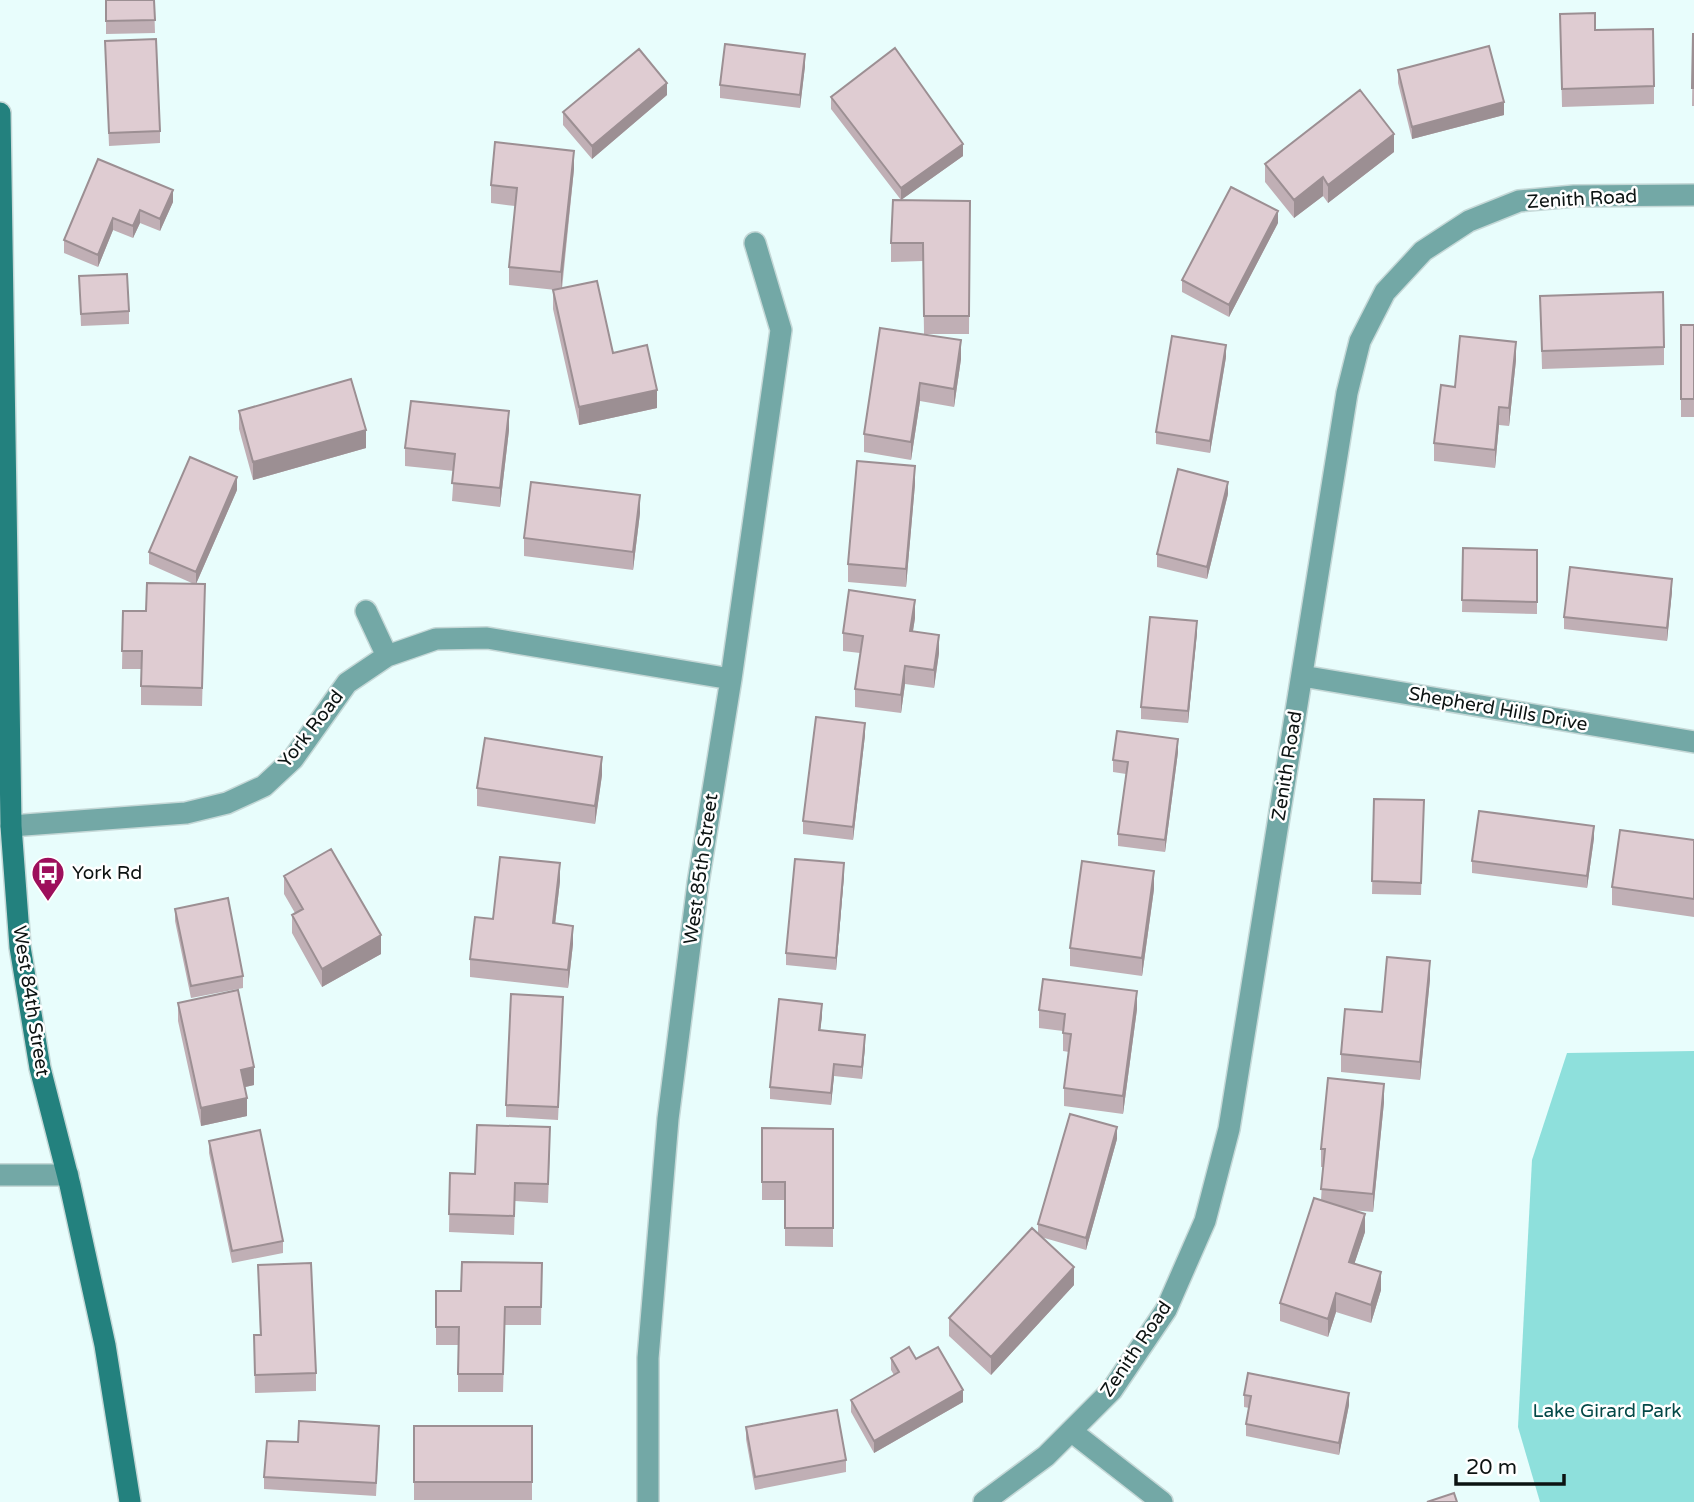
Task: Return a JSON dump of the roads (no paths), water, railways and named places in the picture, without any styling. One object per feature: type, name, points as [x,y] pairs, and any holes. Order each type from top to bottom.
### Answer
[{"type":"street","name":"West 84th Street","points":[[0,113],[11,826],[20,947],[40,1068],[68,1175],[105,1345],[130,1502]]},
{"type":"street","name":"Zenith Road","points":[[984,1502],[1046,1456],[1111,1390],[1166,1310],[1205,1221],[1229,1129],[1348,393],[1360,341],[1385,292],[1423,251],[1469,221],[1519,201],[1574,196],[1694,195]]},
{"type":"street","name":"West 85th Street","points":[[648,1502],[648,1358],[668,1119],[698,883],[731,679],[781,330],[755,243]]},
{"type":"street","points":[[366,611],[387,656]]},
{"type":"street","name":"York Road","points":[[11,826],[186,813],[227,803],[264,786],[293,759],[347,682],[387,656],[436,639],[487,638],[731,679]]},
{"type":"street","name":"Shepherd Hills Drive","points":[[1302,676],[1694,742]]},
{"type":"street","points":[[0,1175],[68,1175]]},
{"type":"street","points":[[1071,1431],[1162,1502]]},
{"type":"place","name":"York Rd","points":[[48,903]]},
{"type":"park label","name":"Lake Girard Park","points":[[1607,1411]]}]
